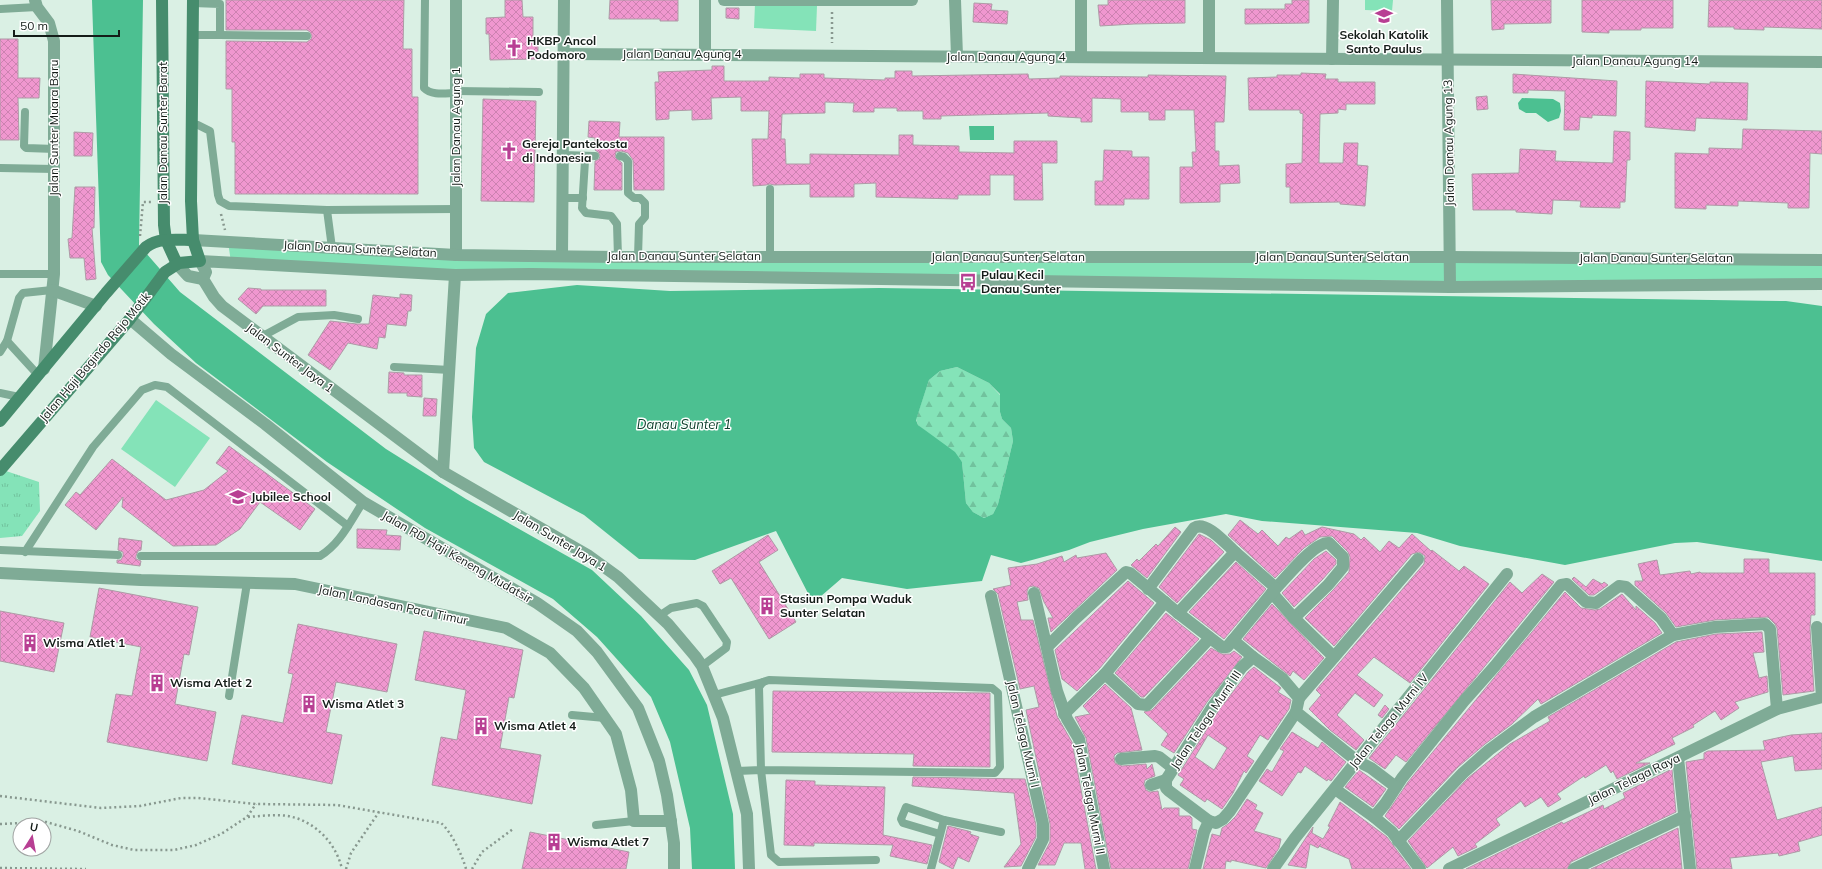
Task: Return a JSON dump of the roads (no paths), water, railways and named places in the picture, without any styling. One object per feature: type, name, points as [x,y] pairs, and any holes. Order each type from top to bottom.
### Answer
[{"type":"main road","name":"Jalan Danau Sunter Barat","points":[[162,0],[164,225],[166,240],[177,264]]},
{"type":"main road","points":[[193,2],[191,200],[194,240],[200,261]]},
{"type":"main road","points":[[0,421],[146,247],[152,242],[166,240],[194,240]]},
{"type":"main road","name":"Jalan Haji Bagindo Rajo Motik","points":[[0,470],[134,314],[164,274],[177,264],[187,261],[200,261]]},
{"type":"street","name":"Jalan Danau Agung 1","points":[[456,0],[456,255]]},
{"type":"street","points":[[562,255],[564,0]]},
{"type":"street","points":[[705,0],[705,55]]},
{"type":"street","points":[[724,0],[912,0]]},
{"type":"street","points":[[955,0],[957,56]]},
{"type":"street","points":[[1080,57],[1081,0]]},
{"type":"street","points":[[1209,0],[1209,58]]},
{"type":"street","points":[[1332,59],[1333,0]]},
{"type":"street","name":"Jalan Danau Agung 13","points":[[1447,0],[1450,287]]},
{"type":"street","name":"Jalan Sunter Muara Baru","points":[[36,4],[49,24],[54,41],[54,274],[42,372]]},
{"type":"street","name":"Jalan Danau Agung 4","points":[[564,54],[1448,59]]},
{"type":"street","name":"Jalan Danau Agung 14","points":[[1448,59],[1822,62]]},
{"type":"street","name":"Jalan Danau Sunter Selatan","points":[[194,240],[456,255],[562,255],[618,257],[1450,257],[1822,260]]},
{"type":"street","name":"Jalan Danau Sunter Selatan","points":[[200,261],[455,275],[531,274],[1450,287],[1822,284]]},
{"type":"street","name":"Jalan Sunter Jaya 1","points":[[200,261],[206,272],[204,279],[214,297],[222,306],[261,337],[443,472],[589,556],[618,577],[659,616],[702,666],[723,718],[747,814],[749,869]]},
{"type":"street","points":[[177,264],[188,276],[204,279]]},
{"type":"street","points":[[443,472],[455,275]]},
{"type":"street","points":[[52,290],[96,306]]},
{"type":"street","name":"Jalan RD Haji Keneng Mudatsir","points":[[134,314],[172,354],[265,424],[363,502],[537,603],[577,630],[597,652],[638,708],[659,761],[671,821],[674,843],[674,869]]},
{"type":"street","points":[[1148,589],[1194,528],[1198,525],[1208,528],[1235,552],[1274,591],[1294,618],[1334,657]]},
{"type":"street","points":[[1047,647],[1123,574],[1130,573],[1178,613],[1224,648],[1233,640],[1274,591],[1311,552],[1323,543],[1329,543],[1343,557],[1343,567],[1328,585],[1294,618]]},
{"type":"street","points":[[1178,613],[1235,552]]},
{"type":"street","points":[[1195,869],[1204,832],[1209,821],[1216,822],[1223,819],[1230,811],[1296,712],[1299,698],[1418,559]]},
{"type":"street","name":"Jalan Landasan Pacu Timur","points":[[0,574],[295,584],[506,628],[550,653],[584,688],[616,734],[631,790],[634,821]]},
{"type":"street","name":"Jalan Telaga Murni IV","points":[[1273,869],[1295,838],[1507,574]]},
{"type":"street","points":[[1374,817],[1464,701],[1495,666],[1561,585],[1568,584],[1586,602],[1596,604],[1619,586],[1626,587],[1661,618],[1673,635]]},
{"type":"street","name":"Jalan Telaga Murni II","points":[[1034,593],[1057,691],[1064,714],[1079,739],[1104,869]]},
{"type":"street","name":"Jalan Telaga Murni I","points":[[991,596],[1044,824],[1043,838],[1028,869]]},
{"type":"street","points":[[1064,714],[1105,674],[1165,602]]},
{"type":"street","points":[[1398,841],[1463,773],[1534,717],[1673,635],[1715,627],[1765,624],[1770,628],[1777,709]]},
{"type":"street","points":[[1817,627],[1822,697]]},
{"type":"street","points":[[1105,674],[1138,704],[1147,705],[1210,638]]},
{"type":"street","points":[[1233,640],[1282,678],[1299,698]]},
{"type":"street","name":"Jalan Telaga Murni III","points":[[1209,821],[1169,791],[1166,788],[1166,780],[1213,706],[1242,667],[1253,657]]},
{"type":"street","name":"Jalan Telaga Raya","points":[[1454,868],[1777,709],[1822,697]]},
{"type":"street","points":[[1296,712],[1357,761],[1371,768],[1396,787]]},
{"type":"street","points":[[1121,759],[1138,756],[1155,756],[1159,757],[1173,768]]},
{"type":"street","points":[[1678,758],[1690,869]]},
{"type":"street","points":[[1151,785],[1166,780]]},
{"type":"street","points":[[1335,789],[1374,817],[1398,841],[1420,869]]},
{"type":"street","points":[[1581,867],[1684,816]]},
{"type":"street","points":[[634,821],[671,821]]},
{"type":"lane","points":[[425,0],[424,88],[428,92],[539,92]]},
{"type":"lane","points":[[193,2],[220,4],[220,35]]},
{"type":"lane","name":"Jalan Sunter Muara Baru","points":[[0,9],[36,4]]},
{"type":"lane","points":[[193,35],[307,36]]},
{"type":"lane","points":[[25,112],[24,146],[26,148],[55,149]]},
{"type":"lane","points":[[191,124],[203,126],[210,131],[218,194],[220,201],[229,206],[327,210],[456,209]]},
{"type":"lane","points":[[563,155],[592,156],[585,161],[582,208],[586,213],[611,216],[618,224],[618,257]]},
{"type":"lane","points":[[620,156],[624,157],[628,161],[628,193],[634,198],[640,198],[645,203],[645,217],[639,224],[638,257]]},
{"type":"lane","points":[[0,168],[55,169]]},
{"type":"lane","points":[[770,189],[770,257]]},
{"type":"lane","points":[[563,198],[582,198]]},
{"type":"lane","points":[[327,210],[332,248]]},
{"type":"lane","points":[[0,274],[54,274]]},
{"type":"lane","points":[[0,352],[7,341],[19,298],[24,293],[52,290]]},
{"type":"lane","points":[[261,337],[298,317],[334,315],[358,319]]},
{"type":"lane","points":[[7,341],[42,372]]},
{"type":"lane","points":[[394,367],[450,370]]},
{"type":"lane","points":[[25,552],[93,447],[142,390],[154,385],[168,388],[348,526]]},
{"type":"lane","points":[[0,393],[19,397]]},
{"type":"lane","points":[[141,556],[320,556],[331,550],[363,502]]},
{"type":"lane","points":[[0,550],[118,555]]},
{"type":"lane","points":[[229,696],[247,583]]},
{"type":"lane","points":[[659,616],[671,608],[697,603],[703,606],[727,642],[726,648],[702,666]]},
{"type":"lane","points":[[714,695],[769,680],[992,688],[998,693],[1000,767],[995,773],[737,771]]},
{"type":"lane","points":[[763,682],[759,687],[761,770],[771,855],[778,862],[876,860]]},
{"type":"lane","points":[[572,715],[605,718]]},
{"type":"lane","points":[[940,834],[903,823],[901,819],[906,807],[944,820],[1001,832]]},
{"type":"lane","points":[[931,869],[944,820]]},
{"type":"lane","points":[[596,825],[634,821]]},
{"type":"water","points":[[92,0],[143,0],[139,245],[180,292],[386,449],[466,499],[592,570],[641,616],[689,670],[707,705],[733,814],[735,869],[692,869],[690,828],[670,742],[651,697],[597,637],[553,599],[425,528],[327,462],[196,363],[154,324],[108,275],[101,262]]},
{"type":"water","points":[[1522,98],[1553,99],[1560,103],[1561,111],[1559,118],[1548,122],[1536,113],[1526,113],[1519,109],[1518,103]]},
{"type":"water","points":[[969,126],[994,126],[994,140],[970,140]]},
{"type":"water","name":"Danau Sunter 1","points":[[577,285],[670,291],[879,288],[1786,301],[1822,306],[1822,561],[1697,542],[1675,543],[1565,565],[1460,546],[1417,533],[1262,521],[1226,514],[1143,529],[1090,542],[1069,550],[1021,563],[991,555],[982,581],[907,589],[842,578],[813,603],[776,531],[695,560],[639,559],[584,515],[484,462],[474,448],[472,417],[476,348],[486,314],[508,293]],"holes":[[[957,367],[989,383],[1000,394],[1000,412],[1002,419],[1011,428],[1013,441],[998,504],[993,514],[984,518],[973,512],[966,503],[962,462],[955,452],[918,425],[916,420],[929,380],[940,371]]]},
{"type":"place","name":"Sekolah Katolik Santo Paulus","points":[[1384,16]]},
{"type":"place","name":"HKBP Ancol Podomoro","points":[[514,48]]},
{"type":"place","name":"Gereja Pantekosta di Indonesia","points":[[509,151]]},
{"type":"place","name":"Pulau Kecil Danau Sunter","points":[[968,282]]},
{"type":"place","name":"Jubilee School","points":[[238,497]]},
{"type":"place","name":"Stasiun Pompa Waduk Sunter Selatan","points":[[767,606]]},
{"type":"place","name":"Wisma Atlet 1","points":[[30,643]]},
{"type":"place","name":"Wisma Atlet 2","points":[[157,683]]},
{"type":"place","name":"Wisma Atlet 3","points":[[309,704]]},
{"type":"place","name":"Wisma Atlet 4","points":[[481,726]]},
{"type":"place","name":"Wisma Atlet 7","points":[[554,842]]}]
